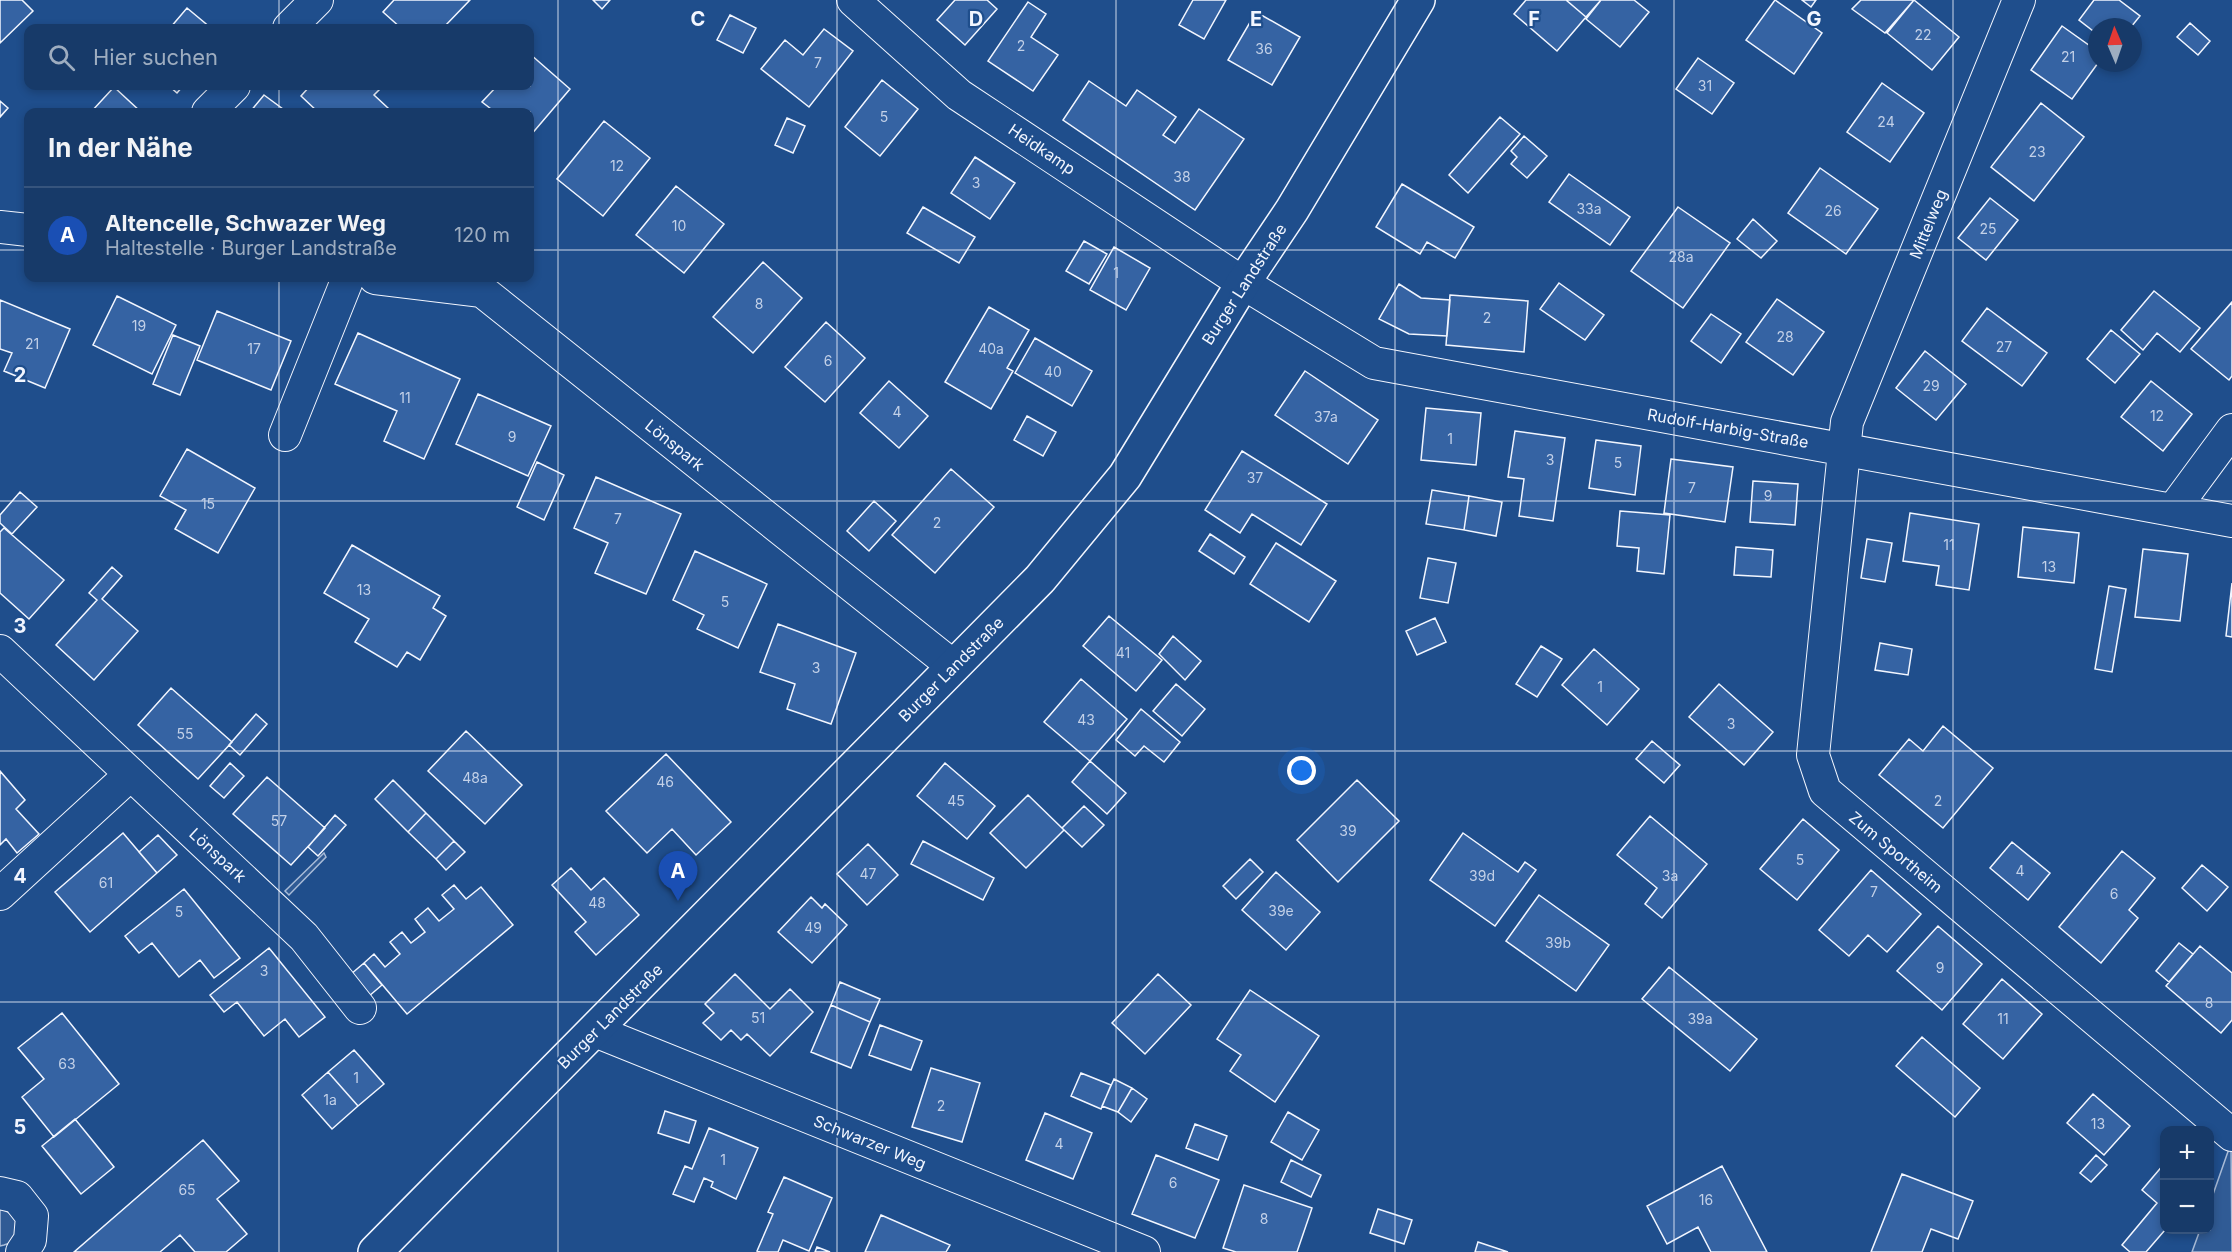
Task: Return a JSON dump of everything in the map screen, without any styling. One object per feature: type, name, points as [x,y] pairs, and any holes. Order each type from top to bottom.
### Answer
[{"type":"street","points":[[293,24],[317,0]]},
{"type":"street","name":"Heidkamp","points":[[853,0],[959,95],[1243,283]]},
{"type":"street","name":"Burger Landstraße","points":[[375,1252],[596,1031],[1040,579],[1125,476],[1243,283],[1292,210],[1418,0]]},
{"type":"street","name":"Mittelweg","points":[[1844,449],[1847,422],[2019,0]]},
{"type":"street","points":[[212,108],[230,90]]},
{"type":"street","points":[[0,227],[24,230]]},
{"type":"street","points":[[285,435],[346,282]]},
{"type":"street","name":"Lönspark","points":[[408,282],[482,291],[953,666]]},
{"type":"street","name":"Rudolf-Harbig-Straße","points":[[1243,283],[1374,363],[2232,521]]},
{"type":"street","points":[[2173,510],[2232,430]]},
{"type":"street","name":"Zum Sportheim","points":[[1844,449],[1813,754],[1825,791],[2232,1135]]},
{"type":"street","name":"Lönspark","points":[[0,651],[304,937],[360,1008]]},
{"type":"street","points":[[0,894],[131,774]]},
{"type":"street","name":"Schwarzer Weg","points":[[596,1031],[1144,1252]]},
{"type":"street","points":[[0,1193],[17,1197],[32,1216],[30,1240],[22,1252]]},
{"type":"shaded area","points":[[324,853],[326,857],[289,895],[285,891]]},
{"type":"shaded area","points":[[2231,1143],[2232,1252],[2192,1252],[2199,1234],[2214,1234],[2214,1192]]},
{"type":"shaded area","points":[[0,1208],[15,1216],[19,1228],[10,1243],[0,1246]]},
{"type":"building","points":[[0,0],[22,0],[33,11],[0,43]]},
{"type":"building","points":[[394,0],[470,0],[447,24],[396,24],[383,12]]},
{"type":"building","points":[[593,0],[610,0],[602,9]]},
{"type":"building","points":[[955,0],[987,0],[997,9],[965,45],[937,20]]},
{"type":"building","points":[[1193,0],[1226,0],[1204,39],[1179,25]]},
{"type":"building","points":[[1526,0],[1566,0],[1586,17],[1557,51],[1514,14]]},
{"type":"building","points":[[1566,0],[1601,0],[1586,17]]},
{"type":"building","points":[[1601,0],[1634,0],[1649,12],[1620,47],[1586,19]]},
{"type":"building","points":[[1775,0],[1822,33],[1794,74],[1746,40]]},
{"type":"building","points":[[1802,0],[1816,0],[1811,7]]},
{"type":"building","points":[[1861,0],[1914,0],[1885,33],[1852,9]]},
{"type":"building","points":[[1914,0],[1959,37],[1932,70],[1887,33]]},
{"type":"building","points":[[2094,0],[2119,0],[2140,16],[2138,18],[2088,18],[2088,27],[2079,20]]},
{"type":"building","points":[[1028,2],[1046,14],[1031,37],[1058,55],[1033,91],[988,61]]},
{"type":"building","points":[[187,8],[206,24],[173,24]]},
{"type":"building","points":[[1256,12],[1300,37],[1272,85],[1228,60]]},
{"type":"building","points":[[730,15],[756,28],[743,53],[717,40]]},
{"type":"building","points":[[2190,23],[2210,41],[2198,55],[2177,37]]},
{"type":"building","points":[[2062,26],[2088,45],[2088,72],[2092,72],[2072,99],[2031,70]]},
{"type":"building","points":[[824,29],[853,51],[809,107],[761,69],[785,40],[803,55]]},
{"type":"building","points":[[534,58],[570,89],[534,131],[534,108],[490,108],[482,102],[493,90],[534,90]]},
{"type":"building","points":[[1698,58],[1734,83],[1712,114],[1676,89]]},
{"type":"building","points":[[882,80],[918,109],[880,156],[845,127]]},
{"type":"building","points":[[1089,81],[1126,106],[1137,90],[1176,117],[1163,135],[1175,143],[1199,109],[1244,139],[1195,210],[1063,120]]},
{"type":"building","points":[[1882,83],[1924,113],[1890,162],[1847,132]]},
{"type":"building","points":[[111,90],[117,90],[137,108],[95,108]]},
{"type":"building","points":[[306,90],[379,90],[374,95],[388,108],[314,108],[301,96]]},
{"type":"building","points":[[264,95],[282,108],[253,108]]},
{"type":"building","points":[[0,101],[8,108],[0,117]]},
{"type":"building","points":[[2041,103],[2084,137],[2034,201],[1991,167]]},
{"type":"building","points":[[1500,117],[1520,134],[1468,193],[1449,175]]},
{"type":"building","points":[[787,118],[805,126],[793,153],[775,145]]},
{"type":"building","points":[[604,121],[650,158],[603,216],[557,179]]},
{"type":"building","points":[[1524,136],[1547,156],[1527,178],[1511,164],[1517,157],[1511,151]]},
{"type":"building","points":[[975,157],[1015,183],[990,219],[951,193]]},
{"type":"building","points":[[1820,168],[1878,209],[1846,254],[1788,213]]},
{"type":"building","points":[[1569,174],[1630,217],[1610,245],[1549,202]]},
{"type":"building","points":[[1402,184],[1474,227],[1455,258],[1427,242],[1420,254],[1376,227]]},
{"type":"building","points":[[676,186],[724,224],[684,273],[636,235]]},
{"type":"building","points":[[1990,198],[2018,220],[1986,260],[1958,238]]},
{"type":"building","points":[[923,207],[975,237],[959,263],[907,233]]},
{"type":"building","points":[[1678,207],[1730,243],[1683,308],[1631,271]]},
{"type":"building","points":[[1753,219],[1777,241],[1761,258],[1737,239]]},
{"type":"building","points":[[1084,241],[1107,254],[1089,284],[1066,271]]},
{"type":"building","points":[[1114,247],[1150,268],[1126,310],[1090,290]]},
{"type":"building","points":[[763,262],[802,298],[753,353],[713,317]]},
{"type":"building","points":[[1559,283],[1604,315],[1585,340],[1540,309]]},
{"type":"building","points":[[1399,284],[1421,298],[1450,300],[1447,336],[1409,334],[1379,319]]},
{"type":"building","points":[[2154,291],[2200,328],[2180,352],[2157,333],[2143,350],[2121,330]]},
{"type":"building","points":[[1450,295],[1528,301],[1524,352],[1446,345]]},
{"type":"building","points":[[117,296],[176,325],[152,374],[93,345]]},
{"type":"building","points":[[1777,299],[1824,332],[1793,375],[1746,342]]},
{"type":"building","points":[[0,300],[70,329],[45,388],[4,371],[12,353],[0,349]]},
{"type":"building","points":[[2232,302],[2232,376],[2229,380],[2191,349]]},
{"type":"building","points":[[989,307],[1029,330],[1007,368],[1013,371],[991,409],[945,382]]},
{"type":"building","points":[[1987,308],[2047,353],[2022,386],[1962,341]]},
{"type":"building","points":[[217,311],[291,341],[271,390],[197,360]]},
{"type":"building","points":[[1711,314],[1741,334],[1721,363],[1691,341]]},
{"type":"building","points":[[826,322],[865,358],[825,402],[785,367]]},
{"type":"building","points":[[2111,330],[2140,354],[2115,383],[2087,359]]},
{"type":"building","points":[[358,333],[460,379],[424,459],[384,441],[397,411],[335,384]]},
{"type":"building","points":[[173,335],[200,346],[180,395],[153,384]]},
{"type":"building","points":[[1035,338],[1092,371],[1072,406],[1015,373]]},
{"type":"building","points":[[1925,351],[1966,384],[1936,420],[1896,388]]},
{"type":"building","points":[[1305,371],[1378,420],[1348,464],[1275,415]]},
{"type":"building","points":[[889,381],[928,416],[899,448],[860,413]]},
{"type":"building","points":[[2151,381],[2192,414],[2163,451],[2121,417]]},
{"type":"building","points":[[478,394],[551,426],[528,476],[456,444]]},
{"type":"building","points":[[1426,408],[1481,413],[1476,465],[1421,460]]},
{"type":"building","points":[[1027,416],[1056,432],[1043,456],[1014,440]]},
{"type":"building","points":[[1515,431],[1565,438],[1553,521],[1519,516],[1524,479],[1508,477]]},
{"type":"building","points":[[1596,440],[1641,446],[1635,495],[1589,488]]},
{"type":"building","points":[[187,449],[255,488],[218,553],[175,529],[186,510],[160,496]]},
{"type":"building","points":[[1242,451],[1327,504],[1301,545],[1252,514],[1240,533],[1205,510]]},
{"type":"building","points":[[1671,459],[1733,467],[1725,522],[1664,513]]},
{"type":"building","points":[[537,462],[564,475],[544,520],[517,507]]},
{"type":"building","points":[[951,469],[994,507],[935,573],[892,535]]},
{"type":"building","points":[[596,477],[681,514],[646,594],[595,573],[608,543],[574,528]]},
{"type":"building","points":[[1753,481],[1798,484],[1795,525],[1750,522]]},
{"type":"building","points":[[1432,490],[1469,496],[1464,530],[1426,524]]},
{"type":"building","points":[[20,492],[37,507],[12,534],[0,523],[0,515]]},
{"type":"building","points":[[1469,496],[1502,502],[1496,536],[1464,530]]},
{"type":"building","points":[[874,501],[896,521],[869,551],[847,531]]},
{"type":"building","points":[[1620,511],[1670,515],[1664,574],[1637,571],[1639,548],[1617,546]]},
{"type":"building","points":[[1910,513],[1979,524],[1969,590],[1936,585],[1939,566],[1903,561]]},
{"type":"building","points":[[2023,527],[2079,533],[2074,583],[2018,577]]},
{"type":"building","points":[[4,528],[64,580],[29,619],[0,593],[0,532]]},
{"type":"building","points":[[1210,534],[1245,557],[1234,574],[1199,551]]},
{"type":"building","points":[[1867,539],[1892,543],[1885,582],[1861,578]]},
{"type":"building","points":[[1276,543],[1336,581],[1309,622],[1250,584]]},
{"type":"building","points":[[352,545],[440,596],[433,608],[446,616],[420,660],[407,652],[397,667],[355,642],[369,619],[324,593]]},
{"type":"building","points":[[1736,547],[1773,550],[1771,577],[1734,575]]},
{"type":"building","points":[[2143,549],[2188,554],[2180,621],[2135,617]]},
{"type":"building","points":[[695,551],[767,584],[738,648],[697,629],[704,615],[673,600]]},
{"type":"building","points":[[1428,558],[1456,563],[1448,603],[1420,598]]},
{"type":"building","points":[[112,567],[122,576],[102,599],[138,631],[94,680],[56,645],[97,600],[89,593]]},
{"type":"building","points":[[2232,583],[2232,637],[2226,636]]},
{"type":"building","points":[[2109,586],[2126,589],[2112,672],[2095,669]]},
{"type":"building","points":[[1109,616],[1162,660],[1136,691],[1083,646]]},
{"type":"building","points":[[1435,618],[1446,642],[1417,655],[1406,631]]},
{"type":"building","points":[[778,624],[856,653],[831,724],[787,709],[795,684],[760,672]]},
{"type":"building","points":[[1173,636],[1201,661],[1185,680],[1159,654]]},
{"type":"building","points":[[1880,643],[1912,649],[1908,675],[1875,670]]},
{"type":"building","points":[[1541,646],[1562,659],[1537,697],[1516,684]]},
{"type":"building","points":[[1594,649],[1639,689],[1607,725],[1562,685]]},
{"type":"building","points":[[1081,679],[1127,719],[1090,761],[1044,722]]},
{"type":"building","points":[[1176,684],[1205,709],[1182,736],[1153,711]]},
{"type":"building","points":[[1719,684],[1773,732],[1744,765],[1689,717]]},
{"type":"building","points":[[171,688],[232,742],[198,779],[138,725]]},
{"type":"building","points":[[1141,709],[1180,742],[1164,762],[1144,746],[1135,756],[1116,740]]},
{"type":"building","points":[[256,714],[267,724],[240,755],[229,745]]},
{"type":"building","points":[[1943,726],[1993,768],[1943,828],[1879,775],[1909,739],[1923,751]]},
{"type":"building","points":[[466,731],[522,785],[485,824],[428,771]]},
{"type":"building","points":[[1652,741],[1680,765],[1664,783],[1636,759]]},
{"type":"building","points":[[666,754],[731,822],[696,855],[672,829],[647,853],[606,811]]},
{"type":"building","points":[[1090,761],[1126,793],[1107,814],[1072,782]]},
{"type":"building","points":[[230,763],[244,776],[224,798],[210,786]]},
{"type":"building","points":[[945,763],[995,806],[967,839],[917,796]]},
{"type":"building","points":[[0,771],[25,800],[16,809],[39,834],[17,853],[6,839],[0,845]]},
{"type":"building","points":[[267,777],[325,828],[291,865],[233,814]]},
{"type":"building","points":[[393,780],[426,813],[408,832],[375,799]]},
{"type":"building","points":[[1357,780],[1399,821],[1338,882],[1297,840]]},
{"type":"building","points":[[1028,795],[1064,830],[1026,868],[990,833]]},
{"type":"building","points":[[1084,806],[1104,825],[1082,847],[1062,828]]},
{"type":"building","points":[[426,813],[454,841],[436,859],[408,832]]},
{"type":"building","points":[[335,815],[346,825],[318,856],[308,847]]},
{"type":"building","points":[[1650,816],[1707,864],[1662,918],[1645,904],[1657,888],[1617,855]]},
{"type":"building","points":[[1803,819],[1839,850],[1797,900],[1760,869]]},
{"type":"building","points":[[123,833],[157,873],[90,932],[55,892]]},
{"type":"building","points":[[1463,833],[1518,872],[1525,862],[1536,870],[1495,926],[1430,880]]},
{"type":"building","points":[[158,835],[177,855],[157,873],[139,852]]},
{"type":"building","points":[[454,841],[465,852],[446,870],[436,859]]},
{"type":"building","points":[[923,841],[994,878],[983,900],[911,864]]},
{"type":"building","points":[[2012,842],[2050,873],[2028,900],[1990,868]]},
{"type":"building","points":[[868,844],[898,875],[867,905],[837,874]]},
{"type":"building","points":[[2122,851],[2155,878],[2129,910],[2138,918],[2101,963],[2059,927]]},
{"type":"building","points":[[1250,859],[1263,872],[1236,899],[1223,886]]},
{"type":"building","points":[[2202,865],[2228,887],[2207,911],[2182,888]]},
{"type":"building","points":[[571,868],[591,890],[604,878],[639,915],[596,955],[575,932],[586,922],[552,885]]},
{"type":"building","points":[[1871,870],[1921,914],[1887,952],[1868,935],[1849,956],[1819,930]]},
{"type":"building","points":[[1276,872],[1320,912],[1286,950],[1242,910]]},
{"type":"building","points":[[454,885],[466,899],[481,887],[513,925],[407,1014],[364,963],[374,954],[385,967],[400,954],[390,942],[402,932],[411,943],[425,932],[415,919],[428,908],[439,921],[454,909],[442,895]]},
{"type":"building","points":[[184,889],[240,958],[214,978],[200,960],[179,977],[152,943],[139,953],[125,936]]},
{"type":"building","points":[[1539,895],[1609,945],[1576,991],[1506,941]]},
{"type":"building","points":[[811,897],[822,908],[825,904],[847,925],[812,963],[778,932]]},
{"type":"building","points":[[1938,926],[1982,964],[1942,1010],[1897,971]]},
{"type":"building","points":[[2179,943],[2193,954],[2169,982],[2156,971]]},
{"type":"building","points":[[2200,946],[2232,973],[2232,1020],[2221,1033],[2166,986]]},
{"type":"building","points":[[269,948],[325,1017],[299,1037],[285,1019],[264,1036],[237,1002],[224,1012],[210,995]]},
{"type":"building","points":[[364,963],[382,985],[362,1002],[344,980]]},
{"type":"building","points":[[1669,967],[1757,1039],[1730,1071],[1642,999]]},
{"type":"building","points":[[735,974],[770,1009],[790,989],[813,1012],[770,1056],[747,1034],[741,1040],[731,1030],[721,1040],[703,1023],[714,1013],[705,1004]]},
{"type":"building","points":[[1158,974],[1191,1005],[1145,1054],[1112,1023]]},
{"type":"building","points":[[2002,979],[2042,1014],[2003,1059],[1963,1024]]},
{"type":"building","points":[[840,982],[880,999],[870,1022],[831,1005]]},
{"type":"building","points":[[1250,990],[1319,1036],[1275,1102],[1230,1071],[1241,1055],[1217,1039]]},
{"type":"building","points":[[831,1005],[870,1022],[851,1068],[811,1052]]},
{"type":"building","points":[[62,1013],[119,1084],[54,1137],[22,1097],[44,1079],[18,1048]]},
{"type":"building","points":[[880,1025],[922,1041],[911,1070],[869,1055]]},
{"type":"building","points":[[1922,1037],[1980,1088],[1955,1117],[1896,1066]]},
{"type":"building","points":[[354,1050],[384,1084],[358,1106],[328,1072]]},
{"type":"building","points":[[931,1068],[980,1083],[962,1142],[912,1127]]},
{"type":"building","points":[[328,1072],[358,1106],[332,1129],[302,1095]]},
{"type":"building","points":[[1081,1073],[1111,1085],[1101,1109],[1071,1096]]},
{"type":"building","points":[[1114,1079],[1132,1088],[1118,1112],[1102,1106]]},
{"type":"building","points":[[1132,1088],[1147,1099],[1131,1122],[1118,1112]]},
{"type":"building","points":[[2093,1094],[2130,1126],[2104,1155],[2067,1123]]},
{"type":"building","points":[[665,1111],[696,1121],[689,1143],[658,1133]]},
{"type":"building","points":[[1288,1112],[1319,1130],[1302,1160],[1271,1142]]},
{"type":"building","points":[[1045,1113],[1092,1133],[1073,1179],[1026,1160]]},
{"type":"building","points":[[75,1119],[114,1167],[81,1194],[42,1146]]},
{"type":"building","points":[[1195,1124],[1227,1136],[1218,1160],[1186,1148]]},
{"type":"building","points":[[709,1128],[758,1148],[736,1199],[711,1187],[713,1182],[704,1178],[694,1202],[673,1194],[685,1166],[692,1169]]},
{"type":"building","points":[[203,1140],[239,1181],[217,1199],[247,1234],[226,1252],[195,1252],[180,1235],[160,1252],[74,1252]]},
{"type":"building","points":[[1156,1155],[1219,1180],[1195,1238],[1132,1214]]},
{"type":"building","points":[[2096,1155],[2107,1165],[2091,1182],[2080,1173]]},
{"type":"building","points":[[1291,1160],[1321,1175],[1311,1197],[1281,1182]]},
{"type":"building","points":[[1722,1166],[1767,1252],[1711,1252],[1698,1227],[1667,1244],[1647,1206]]},
{"type":"building","points":[[2160,1169],[2162,1234],[2146,1252],[2130,1252],[2122,1245],[2157,1203],[2142,1190]]},
{"type":"building","points":[[1902,1174],[1973,1201],[1958,1239],[1931,1229],[1922,1252],[1871,1252]]},
{"type":"building","points":[[784,1177],[832,1198],[809,1251],[783,1240],[778,1252],[757,1251],[773,1214],[768,1212]]},
{"type":"building","points":[[1244,1185],[1312,1208],[1297,1252],[1236,1252],[1223,1248]]},
{"type":"building","points":[[1378,1209],[1412,1220],[1404,1244],[1370,1233]]},
{"type":"building","points":[[881,1215],[950,1245],[946,1252],[865,1252]]},
{"type":"building","points":[[1478,1242],[1508,1252],[1475,1252]]},
{"type":"building","points":[[817,1247],[830,1252],[815,1252]]},
{"type":"place","name":"Altencelle, Schwazer Weg","points":[[678,901]]}]
